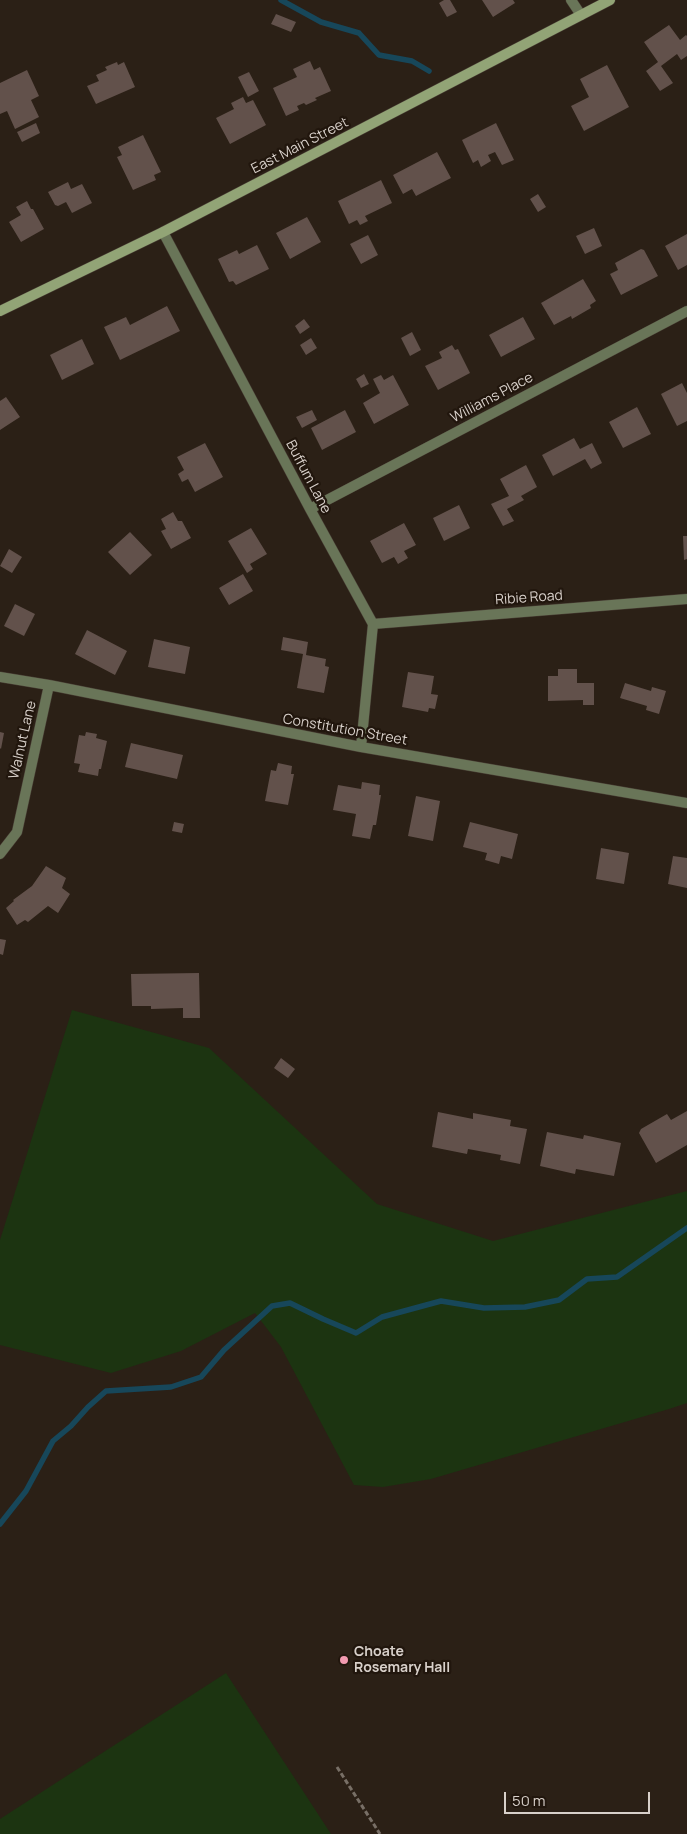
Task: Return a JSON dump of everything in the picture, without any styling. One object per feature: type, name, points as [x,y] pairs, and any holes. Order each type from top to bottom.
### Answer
[{"type":"main road","name":"East Main Street","points":[[0,311],[163,232],[610,0]]},
{"type":"street","points":[[571,0],[581,15]]},
{"type":"street","name":"Buffum Lane","points":[[163,232],[373,624]]},
{"type":"street","name":"Williams Place","points":[[310,509],[687,311]]},
{"type":"street","name":"Ribie Road","points":[[373,624],[687,599]]},
{"type":"street","points":[[361,747],[373,624]]},
{"type":"street","name":"Constitution Street","points":[[0,677],[361,747],[687,803]]},
{"type":"street","name":"Walnut Lane","points":[[0,854],[16,832],[49,685]]},
{"type":"path","points":[[337,1767],[380,1834]]},
{"type":"green space","points":[[72,1010],[209,1048],[377,1204],[493,1241],[687,1191],[687,1403],[431,1479],[383,1487],[354,1485],[281,1347],[255,1313],[181,1351],[111,1373],[0,1345],[0,1240]]},
{"type":"green space","points":[[226,1673],[331,1834],[0,1834],[0,1819]]},
{"type":"building","points":[[444,0],[450,0],[457,12],[447,17],[439,3]]},
{"type":"building","points":[[482,0],[513,0],[515,3],[493,17]]},
{"type":"building","points":[[276,14],[296,22],[291,32],[271,24]]},
{"type":"building","points":[[669,25],[680,40],[687,36],[687,56],[681,60],[677,54],[661,66],[673,83],[660,91],[646,71],[658,62],[644,42]]},
{"type":"building","points":[[310,61],[314,70],[320,67],[331,91],[315,98],[317,100],[306,105],[304,103],[297,106],[299,110],[286,116],[273,88],[297,77],[293,69]]},
{"type":"building","points":[[117,62],[118,65],[124,62],[135,87],[96,104],[87,86],[99,81],[96,75],[107,70],[105,67]]},
{"type":"building","points":[[607,65],[629,107],[584,131],[571,106],[589,97],[580,79]]},
{"type":"building","points":[[27,70],[39,96],[31,100],[39,117],[15,129],[7,111],[0,114],[0,83]]},
{"type":"building","points":[[249,72],[259,91],[248,97],[238,77]]},
{"type":"building","points":[[243,97],[246,103],[253,100],[266,125],[230,144],[216,118],[234,109],[231,103]]},
{"type":"building","points":[[36,123],[40,133],[22,142],[17,132]]},
{"type":"building","points":[[496,123],[514,160],[502,165],[495,152],[488,155],[491,161],[481,167],[478,160],[473,163],[462,140]]},
{"type":"building","points":[[143,135],[161,172],[154,175],[156,180],[133,190],[117,157],[122,155],[118,147]]},
{"type":"building","points":[[437,152],[451,178],[416,196],[412,189],[403,194],[393,175]]},
{"type":"building","points":[[381,180],[392,203],[365,216],[368,221],[360,225],[357,220],[349,224],[338,201]]},
{"type":"building","points":[[68,182],[71,189],[82,184],[92,203],[72,213],[66,202],[58,206],[55,205],[48,192]]},
{"type":"building","points":[[538,194],[546,207],[538,212],[530,199]]},
{"type":"building","points":[[27,201],[44,229],[21,242],[9,222],[21,215],[16,207]]},
{"type":"building","points":[[307,217],[321,242],[290,259],[276,233]]},
{"type":"building","points":[[594,228],[602,246],[585,254],[576,236]]},
{"type":"building","points":[[687,234],[687,265],[678,270],[665,246]]},
{"type":"building","points":[[368,235],[378,255],[361,264],[350,244]]},
{"type":"building","points":[[257,245],[269,269],[236,285],[233,281],[229,282],[218,259],[237,250],[239,254]]},
{"type":"building","points":[[641,249],[644,250],[658,276],[621,295],[610,274],[618,270],[615,263]]},
{"type":"building","points":[[583,279],[596,301],[590,305],[591,308],[572,319],[571,316],[554,325],[541,303]]},
{"type":"building","points":[[167,306],[180,331],[120,360],[104,327],[126,317],[130,325]]},
{"type":"building","points":[[523,317],[535,339],[501,357],[489,335]]},
{"type":"building","points":[[304,319],[310,327],[300,334],[295,326]]},
{"type":"building","points":[[412,332],[421,350],[410,356],[401,338]]},
{"type":"building","points":[[311,338],[317,348],[306,355],[300,345]]},
{"type":"building","points":[[82,339],[94,364],[62,380],[50,355]]},
{"type":"building","points":[[452,345],[455,350],[458,349],[470,373],[438,390],[425,366],[442,358],[439,352]]},
{"type":"building","points":[[364,374],[369,384],[361,388],[356,379]]},
{"type":"building","points":[[381,375],[384,380],[393,375],[409,405],[374,424],[363,403],[380,393],[373,379]]},
{"type":"building","points":[[682,383],[687,393],[687,421],[677,426],[661,394]]},
{"type":"building","points":[[6,397],[20,417],[0,430],[0,401]]},
{"type":"building","points":[[637,407],[651,434],[623,448],[609,422]]},
{"type":"building","points":[[312,410],[317,420],[302,428],[296,417]]},
{"type":"building","points":[[345,410],[356,432],[322,450],[311,428]]},
{"type":"building","points":[[574,438],[580,449],[592,443],[602,463],[591,469],[585,459],[553,476],[542,455]]},
{"type":"building","points":[[205,443],[223,477],[195,492],[188,479],[182,482],[178,474],[184,470],[177,457]]},
{"type":"building","points":[[526,465],[537,487],[521,496],[524,500],[507,509],[514,521],[503,526],[491,504],[509,496],[500,479]]},
{"type":"building","points":[[459,505],[470,528],[444,541],[433,518]]},
{"type":"building","points":[[173,512],[178,521],[182,521],[191,538],[171,549],[161,531],[166,529],[161,519]]},
{"type":"building","points":[[404,523],[416,545],[404,551],[408,558],[398,564],[394,557],[382,563],[370,541]]},
{"type":"building","points":[[251,528],[267,554],[250,564],[253,569],[247,573],[228,541]]},
{"type":"building","points":[[130,532],[152,555],[130,575],[108,552]]},
{"type":"building","points":[[683,536],[687,536],[687,559],[684,560]]},
{"type":"building","points":[[9,549],[22,557],[12,573],[0,566]]},
{"type":"building","points":[[243,574],[253,591],[229,605],[219,588]]},
{"type":"building","points":[[15,604],[35,614],[24,636],[4,626]]},
{"type":"building","points":[[87,630],[127,651],[115,675],[75,654]]},
{"type":"building","points":[[283,637],[308,642],[306,655],[326,659],[325,666],[329,667],[324,693],[297,688],[303,654],[281,650]]},
{"type":"building","points":[[154,639],[190,647],[185,674],[148,667]]},
{"type":"building","points":[[558,669],[577,669],[577,683],[594,683],[594,705],[583,705],[583,700],[548,701],[548,676],[558,676]]},
{"type":"building","points":[[408,672],[434,676],[431,694],[438,695],[435,709],[429,708],[428,712],[402,707]]},
{"type":"building","points":[[625,683],[651,691],[652,687],[666,691],[659,714],[646,710],[647,706],[620,698]]},
{"type":"building","points":[[0,732],[4,733],[1,749],[0,748]]},
{"type":"building","points":[[86,732],[97,734],[96,738],[107,741],[98,776],[78,772],[80,764],[74,763],[79,735],[85,736]]},
{"type":"building","points":[[131,743],[183,755],[177,779],[125,767]]},
{"type":"building","points":[[278,763],[292,766],[291,774],[294,774],[288,805],[265,801],[271,770],[276,771]]},
{"type":"building","points":[[362,782],[380,785],[379,795],[381,795],[376,825],[373,825],[370,839],[352,836],[356,814],[333,810],[338,785],[361,789]]},
{"type":"building","points":[[416,796],[440,801],[433,841],[408,836]]},
{"type":"building","points":[[174,822],[184,824],[182,833],[172,831]]},
{"type":"building","points":[[470,822],[518,834],[512,859],[501,856],[499,864],[485,860],[487,853],[463,847]]},
{"type":"building","points":[[601,848],[629,853],[624,884],[596,879]]},
{"type":"building","points":[[673,856],[687,858],[687,888],[668,884]]},
{"type":"building","points":[[46,866],[66,878],[62,888],[70,894],[58,913],[48,906],[28,922],[25,920],[17,925],[6,908],[13,900],[32,886]]},
{"type":"building","points":[[0,939],[6,940],[3,955],[0,954]]},
{"type":"building","points":[[199,973],[200,1018],[183,1018],[183,1008],[151,1009],[151,1006],[132,1006],[131,974]]},
{"type":"building","points":[[281,1058],[295,1069],[288,1078],[274,1068]]},
{"type":"building","points":[[687,1111],[687,1145],[656,1163],[639,1133],[641,1129],[667,1114],[671,1120]]},
{"type":"building","points":[[438,1112],[473,1119],[473,1113],[511,1120],[510,1126],[527,1129],[520,1164],[500,1160],[501,1155],[468,1149],[467,1154],[432,1147]]},
{"type":"building","points":[[547,1132],[583,1139],[584,1135],[621,1143],[614,1176],[576,1169],[575,1174],[540,1166]]},
{"type":"waterway","points":[[281,0],[321,22],[359,33],[379,55],[412,61],[429,71]]},
{"type":"waterway","points":[[0,1524],[26,1491],[53,1441],[106,1391],[171,1387],[201,1377],[224,1350],[272,1306],[290,1303],[356,1333],[382,1317],[441,1301],[484,1308],[525,1307],[559,1300],[587,1279],[617,1277],[687,1228]]},
{"type":"place","name":"Choate Rosemary Hall","points":[[344,1660]]}]
